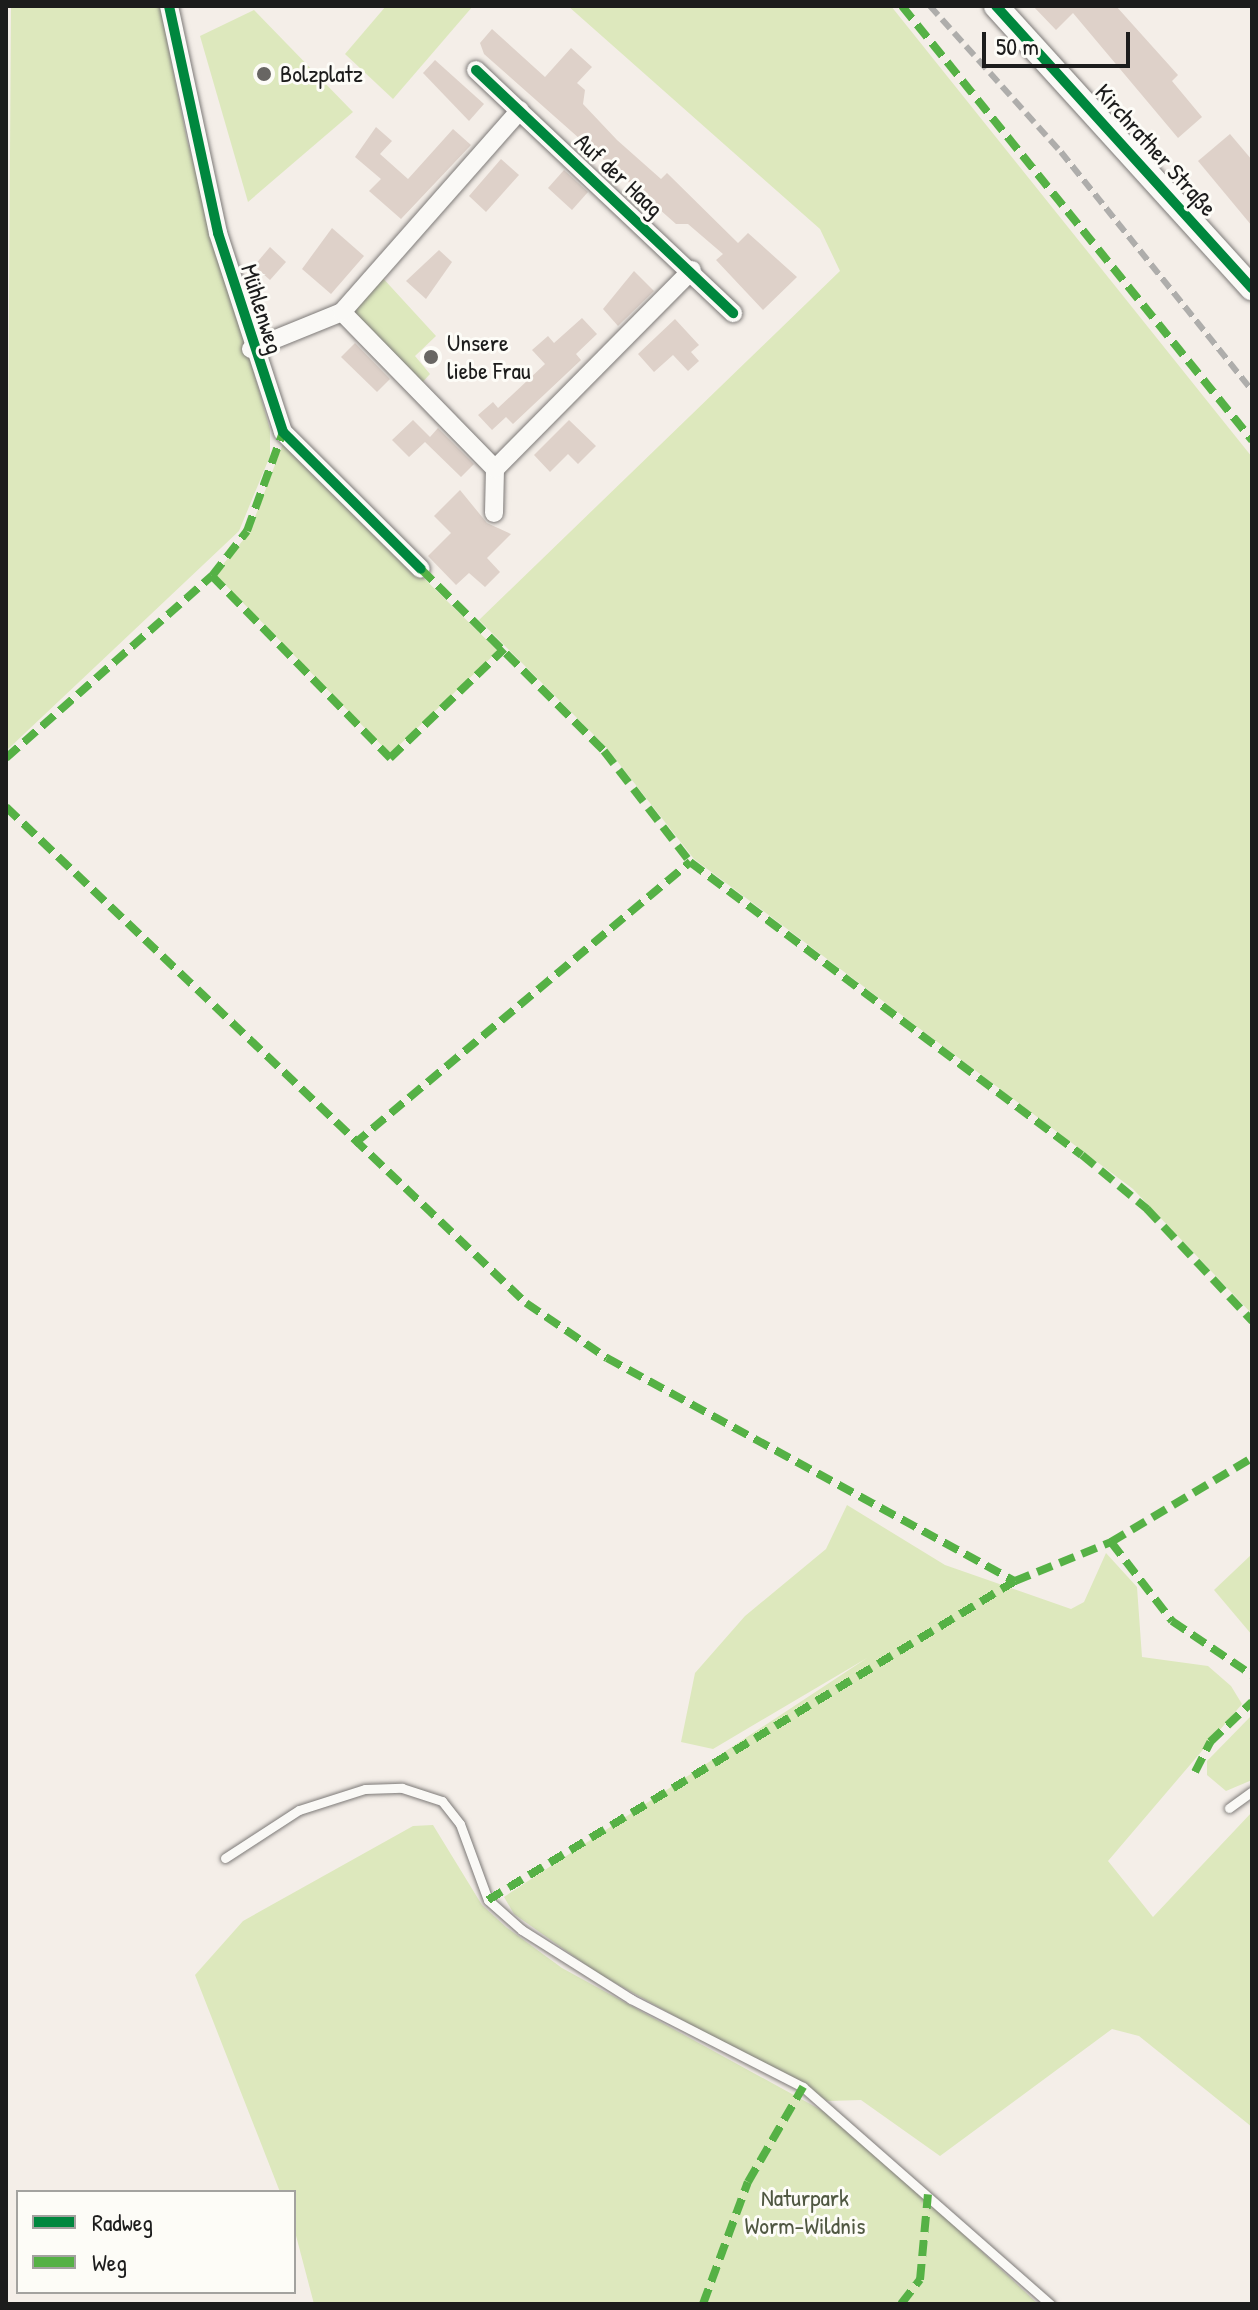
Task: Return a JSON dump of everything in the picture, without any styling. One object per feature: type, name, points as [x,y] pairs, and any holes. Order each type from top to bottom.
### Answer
[{"type":"street","name":"Mühlenweg","points":[[169,6],[251,349],[283,432],[421,569]]},
{"type":"street","name":"Kirchrather Straße","points":[[996,6],[1252,288]]},
{"type":"street","name":"Auf der Haag","points":[[476,70],[692,270],[733,313]]},
{"type":"street","points":[[251,349],[342,312],[520,110]]},
{"type":"street","points":[[494,513],[495,469],[692,270]]},
{"type":"street","points":[[342,312],[495,469]]},
{"type":"lane","points":[[225,1858],[299,1810],[365,1789],[402,1788],[442,1801],[460,1824],[488,1900],[522,1930],[631,1999],[803,2087],[1050,2304]]},
{"type":"lane","points":[[1229,1808],[1252,1791]]},
{"type":"green space","points":[[11,6],[160,6],[187,140],[270,429],[270,456],[239,531],[6,751]]},
{"type":"green space","points":[[386,6],[473,6],[393,99],[345,54]]},
{"type":"green space","points":[[568,6],[891,6],[1252,457],[1252,1314],[1133,1189],[694,859],[606,747],[479,620],[840,271],[820,229]]},
{"type":"green space","name":"Bolzplatz","points":[[254,10],[353,112],[248,202],[200,36]]},
{"type":"green space","points":[[380,275],[436,336],[415,356],[430,374],[420,385],[347,311]]},
{"type":"green space","points":[[284,441],[498,651],[390,754],[215,574],[249,533]]},
{"type":"green space","points":[[847,1505],[945,1565],[1071,1609],[1084,1602],[1106,1553],[1137,1587],[1142,1657],[1208,1666],[1231,1686],[1242,1704],[1108,1861],[1153,1917],[1252,1812],[1252,2127],[1139,2036],[1112,2029],[940,2156],[861,2100],[828,2101],[599,1974],[514,1914],[504,1897],[867,1658],[713,1749],[681,1742],[695,1673],[745,1616],[826,1549]]},
{"type":"green space","points":[[1252,1554],[1252,1635],[1214,1590]]},
{"type":"green space","points":[[1252,1715],[1252,1780],[1226,1791],[1207,1775],[1207,1761]]},
{"type":"green space","name":"Naturpark Worm-Wildnis","points":[[433,1825],[482,1905],[506,1927],[562,1968],[843,2122],[1038,2304],[314,2304],[296,2236],[296,2190],[279,2190],[195,1975],[243,1921],[413,1826]]},
{"type":"building","points":[[1033,6],[1116,6],[1178,75],[1172,81],[1202,117],[1178,138],[1073,13],[1056,30]]},
{"type":"building","points":[[492,29],[545,77],[571,48],[592,67],[577,83],[585,90],[583,104],[617,140],[661,179],[667,173],[738,243],[748,233],[797,277],[763,310],[716,260],[723,254],[688,224],[676,224],[484,54],[480,43]]},
{"type":"building","points":[[435,60],[484,104],[469,121],[423,73]]},
{"type":"building","points":[[376,127],[392,141],[380,154],[408,179],[453,129],[471,145],[401,219],[369,191],[381,179],[355,157]]},
{"type":"building","points":[[1230,134],[1252,160],[1252,226],[1198,161]]},
{"type":"building","points":[[501,159],[519,175],[486,212],[469,196]]},
{"type":"building","points":[[564,170],[588,192],[572,210],[548,188]]},
{"type":"building","points":[[332,228],[364,256],[331,294],[302,269]]},
{"type":"building","points":[[270,247],[286,262],[270,280],[254,266]]},
{"type":"building","points":[[439,250],[452,262],[426,299],[406,281]]},
{"type":"building","points":[[634,271],[654,291],[618,326],[603,309]]},
{"type":"building","points":[[582,318],[597,334],[576,354],[581,360],[513,424],[506,417],[492,430],[478,415],[493,402],[498,408],[545,364],[532,350],[548,336],[554,343]]},
{"type":"building","points":[[675,319],[699,345],[691,352],[699,361],[688,371],[673,355],[654,372],[638,354]]},
{"type":"building","points":[[355,343],[390,379],[377,392],[341,357]]},
{"type":"building","points":[[413,420],[430,437],[438,428],[474,464],[461,477],[425,442],[409,457],[392,440]]},
{"type":"building","points":[[569,420],[596,446],[578,464],[568,454],[550,472],[534,455]]},
{"type":"building","points":[[460,490],[487,523],[511,534],[487,558],[500,572],[485,587],[469,573],[456,585],[428,556],[451,533],[434,516]]},
{"type":"railway","points":[[930,6],[1061,152],[1252,390]]},
{"type":"marked path","points":[[902,6],[1252,440]]},
{"type":"marked path","points":[[6,758],[212,576],[247,531],[283,432]]},
{"type":"marked path","points":[[421,569],[604,751],[690,862],[1082,1155],[1147,1209],[1252,1321]]},
{"type":"marked path","points":[[212,576],[390,758],[504,649]]},
{"type":"marked path","points":[[6,807],[526,1303],[607,1358],[1015,1581]]},
{"type":"marked path","points":[[354,1144],[690,862]]},
{"type":"marked path","points":[[488,1900],[1015,1581],[1111,1542],[1252,1458]]},
{"type":"marked path","points":[[1111,1542],[1172,1621],[1252,1675]]},
{"type":"marked path","points":[[1195,1772],[1210,1742],[1252,1702]]},
{"type":"marked path","points":[[703,2304],[748,2182],[803,2087]]},
{"type":"marked path","points":[[901,2304],[920,2280],[928,2194]]},
{"type":"cycle path","points":[[169,6],[218,233],[283,432],[421,569]]},
{"type":"cycle path","points":[[996,6],[1252,288]]},
{"type":"cycle path","points":[[476,70],[733,313]]},
{"type":"place","name":"Bolzplatz","points":[[264,74]]},
{"type":"place","name":"Unsere liebe Frau","points":[[431,357]]}]
